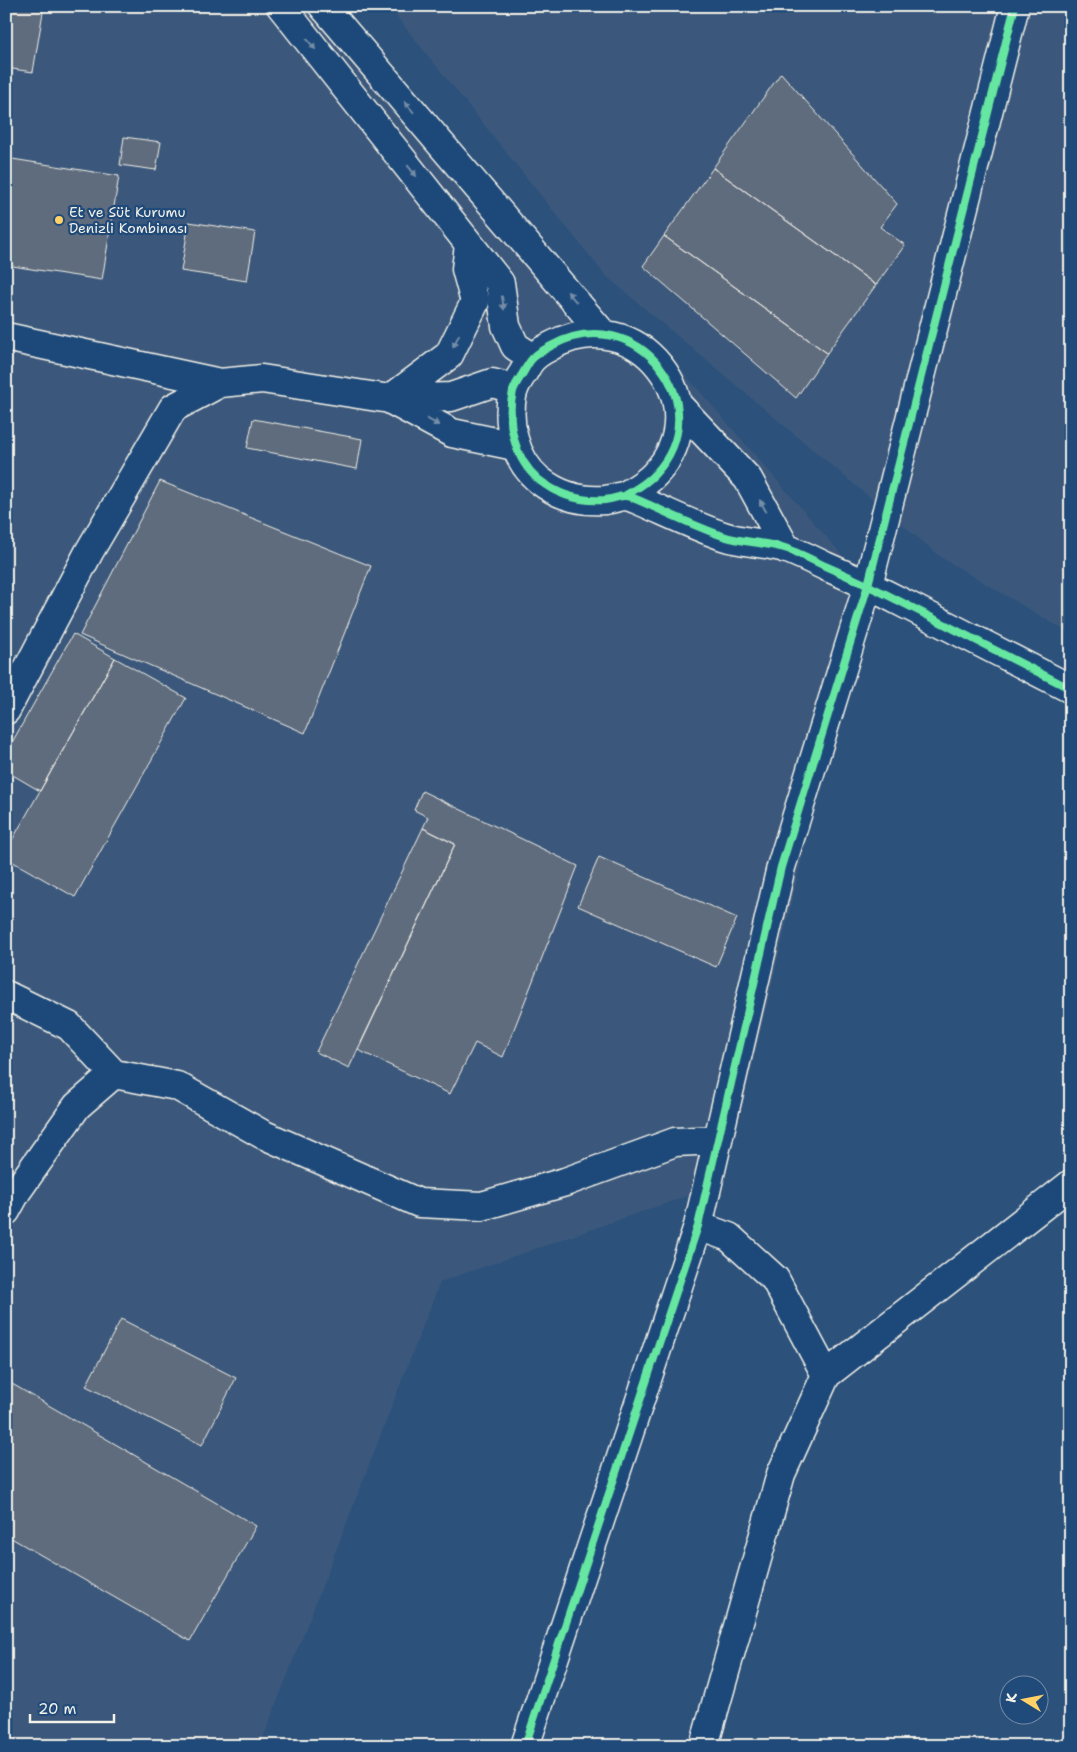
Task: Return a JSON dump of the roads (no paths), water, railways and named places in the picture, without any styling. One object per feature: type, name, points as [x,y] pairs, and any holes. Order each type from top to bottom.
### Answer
[{"type":"street","points":[[280,6],[500,283],[506,326],[515,346],[532,358]]},
{"type":"street","points":[[323,6],[603,334]]},
{"type":"street","points":[[524,1746],[698,1226],[780,867],[868,585],[1015,6]]},
{"type":"street","points":[[390,399],[449,355],[475,302],[466,269],[469,245]]},
{"type":"street","points":[[584,334],[603,334],[621,338],[638,346],[652,357],[664,371],[678,405],[677,424],[674,442],[666,459],[655,474],[642,486],[607,500],[588,501],[569,497],[552,489],[536,478],[524,463],[516,446],[511,427],[511,408],[514,389],[532,358],[567,338],[584,334]]},
{"type":"street","points":[[6,337],[220,383],[262,378],[390,399],[451,397],[492,383],[514,389]]},
{"type":"street","points":[[6,710],[89,552],[173,408],[220,383]]},
{"type":"street","points":[[390,399],[452,433],[516,446]]},
{"type":"street","points":[[678,405],[748,479],[786,549]]},
{"type":"street","points":[[626,494],[724,537],[786,549],[868,585],[1071,689]]},
{"type":"street","points":[[6,995],[69,1026],[114,1074],[177,1086],[262,1134],[420,1203],[482,1206],[565,1182],[675,1142],[718,1140]]},
{"type":"street","points":[[6,1211],[17,1191],[78,1106],[114,1074]]},
{"type":"street","points":[[704,1746],[781,1474],[826,1375],[1071,1184]]},
{"type":"street","points":[[698,1226],[729,1237],[775,1279],[826,1375]]},
{"type":"place","name":"Et ve Süt Kurumu Denizli Kombinası","points":[[59,220]]}]
